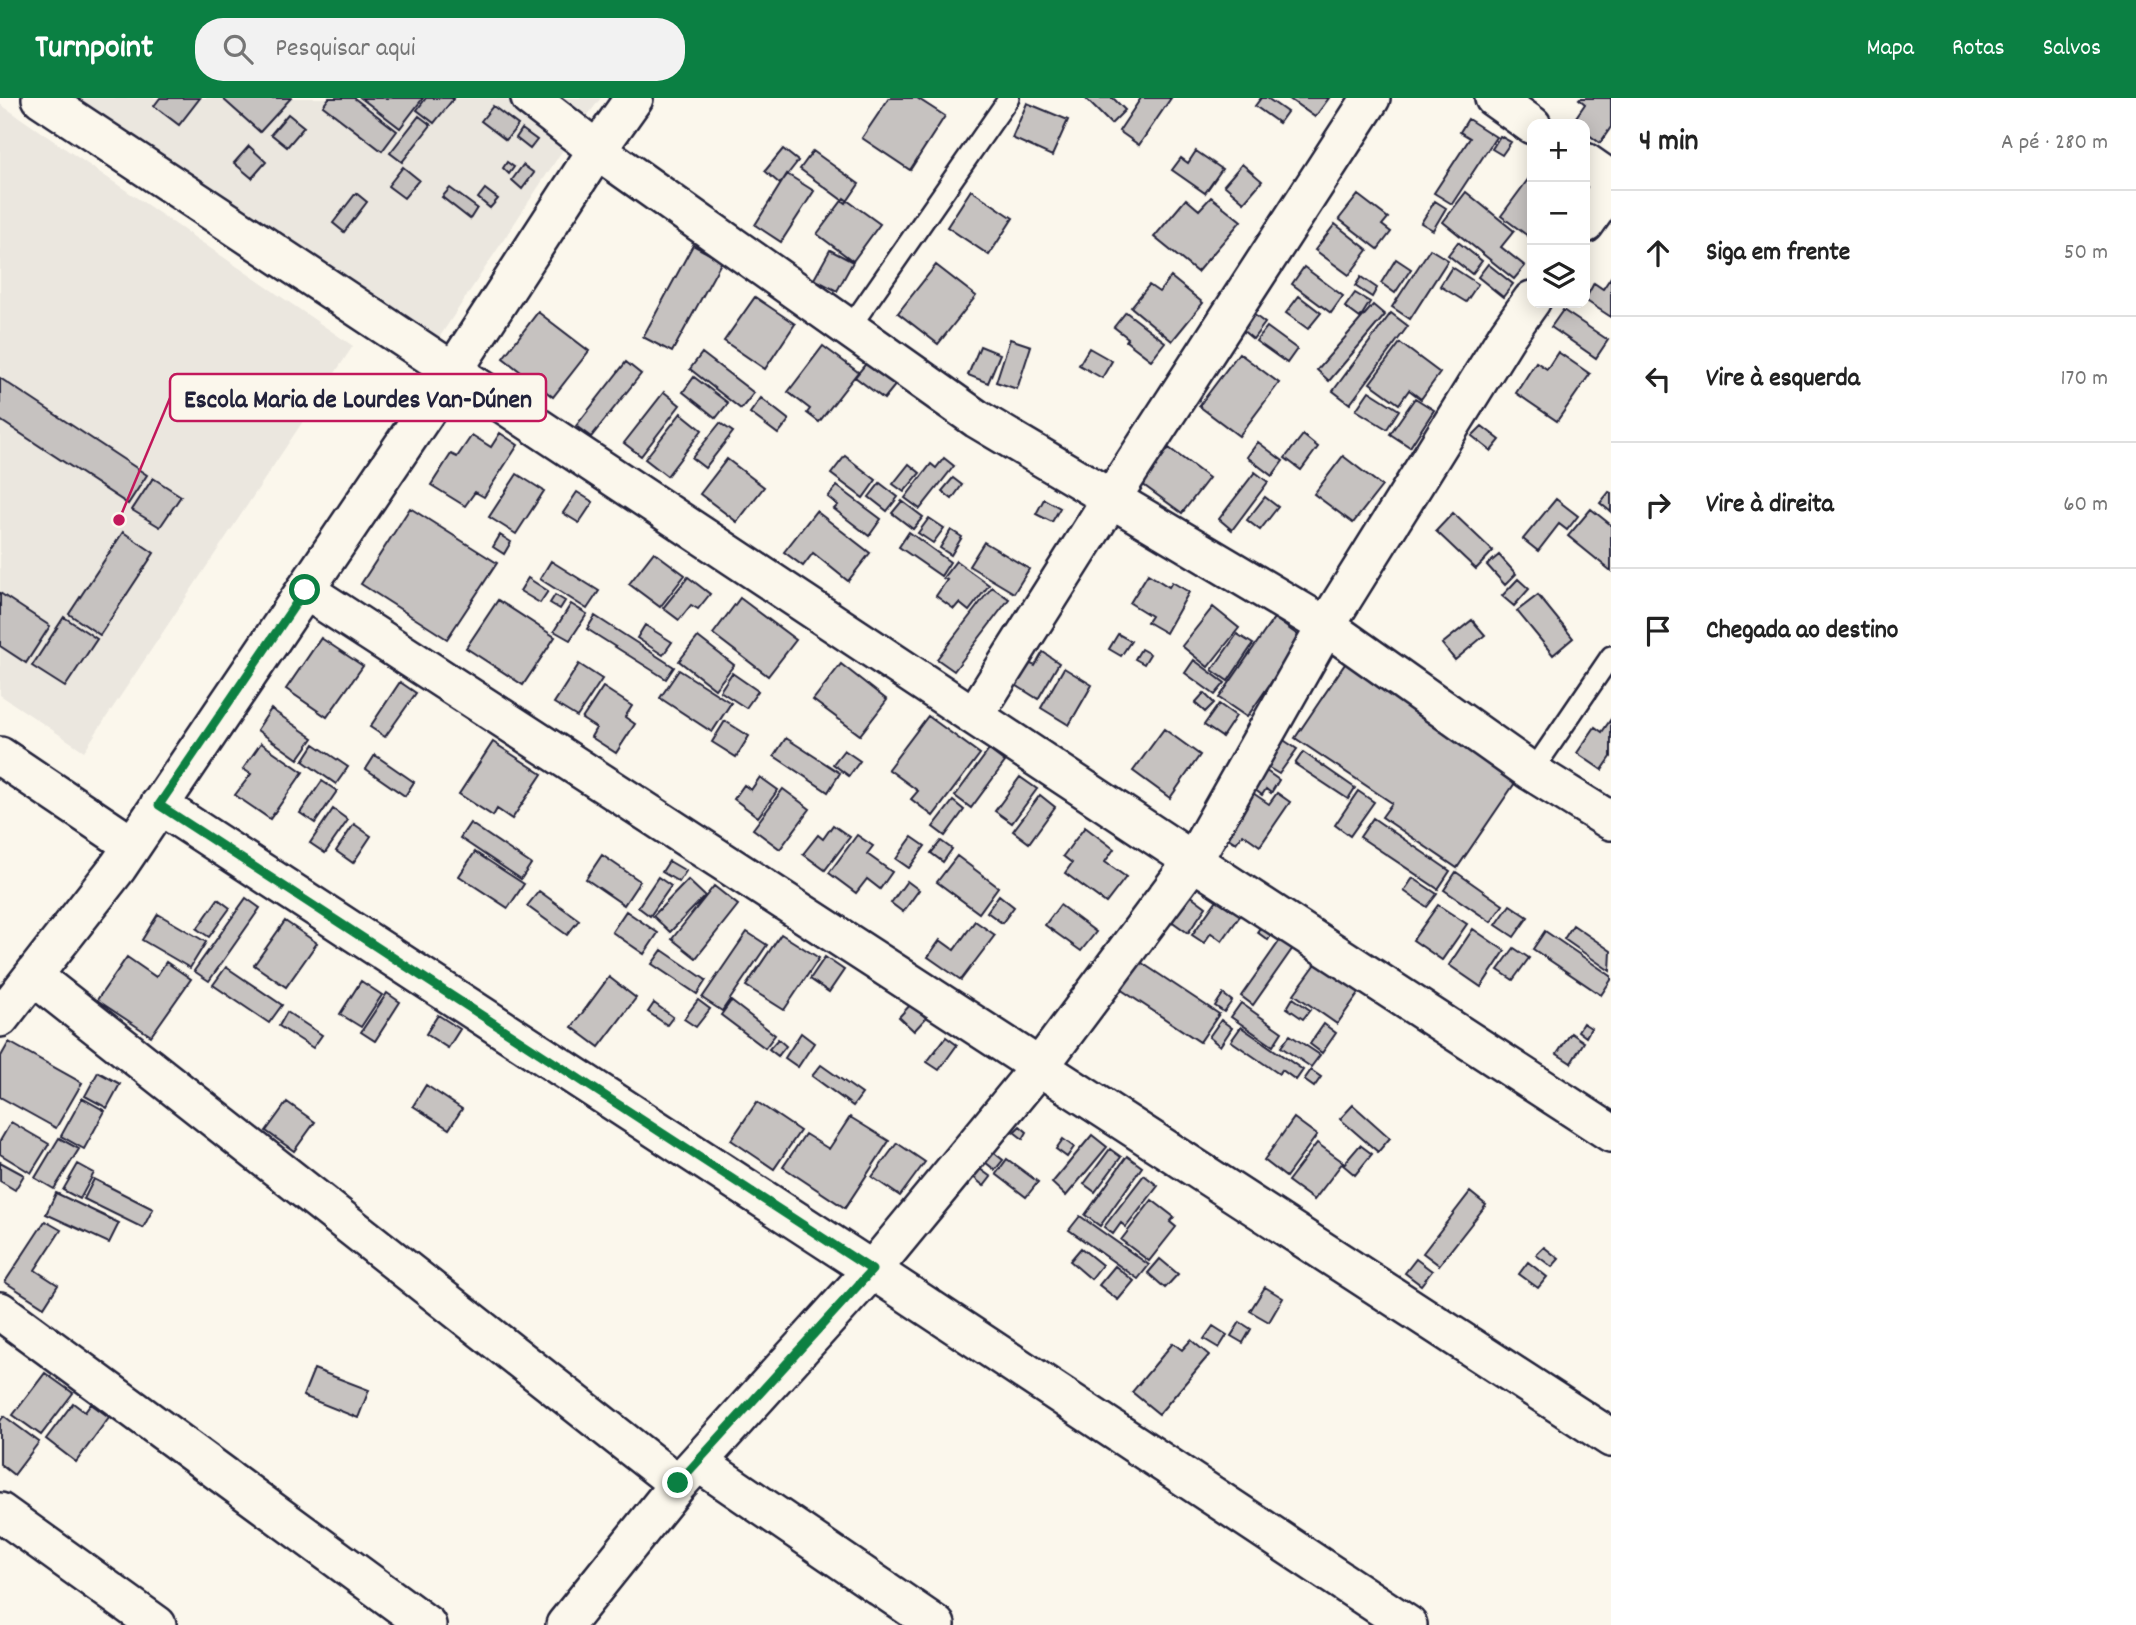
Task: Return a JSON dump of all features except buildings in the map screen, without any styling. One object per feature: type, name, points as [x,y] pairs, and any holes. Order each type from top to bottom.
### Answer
[{"type":"street","points":[[41,98],[1193,861],[1611,1133]]},
{"type":"street","points":[[530,98],[597,150],[977,419],[1326,626],[1532,772],[1611,821]]},
{"type":"street","points":[[0,1018],[118,867],[634,98]]},
{"type":"street","points":[[974,716],[1371,98]]},
{"type":"street","points":[[1494,98],[1527,121]]},
{"type":"street","points":[[1590,165],[1611,180]]},
{"type":"street","points":[[1590,217],[1611,187]]},
{"type":"street","points":[[565,1625],[688,1473],[872,1270],[1040,1066],[1193,861],[1326,626],[1527,307]]},
{"type":"street","points":[[305,590],[1611,1438]]},
{"type":"street","points":[[0,757],[132,845]]},
{"type":"street","points":[[159,805],[872,1270],[1408,1625]]},
{"type":"street","points":[[33,976],[688,1473],[936,1625]]},
{"type":"street","points":[[0,1311],[427,1625]]},
{"type":"street","points":[[0,1511],[157,1625]]},
{"type":"lane","points":[[848,330],[1009,98]]},
{"type":"lane","points":[[1532,772],[1611,656]]},
{"type":"shaded area","points":[[41,98],[601,98],[574,133],[429,353]]},
{"type":"shaded area","points":[[0,104],[353,346],[84,751],[0,695]]},
{"type":"place","name":"Escola Maria de Lourdes Van-Dúnen","points":[[119,520]]},
{"type":"route","points":[[305,590],[159,805],[872,1270],[678,1483]]}]
